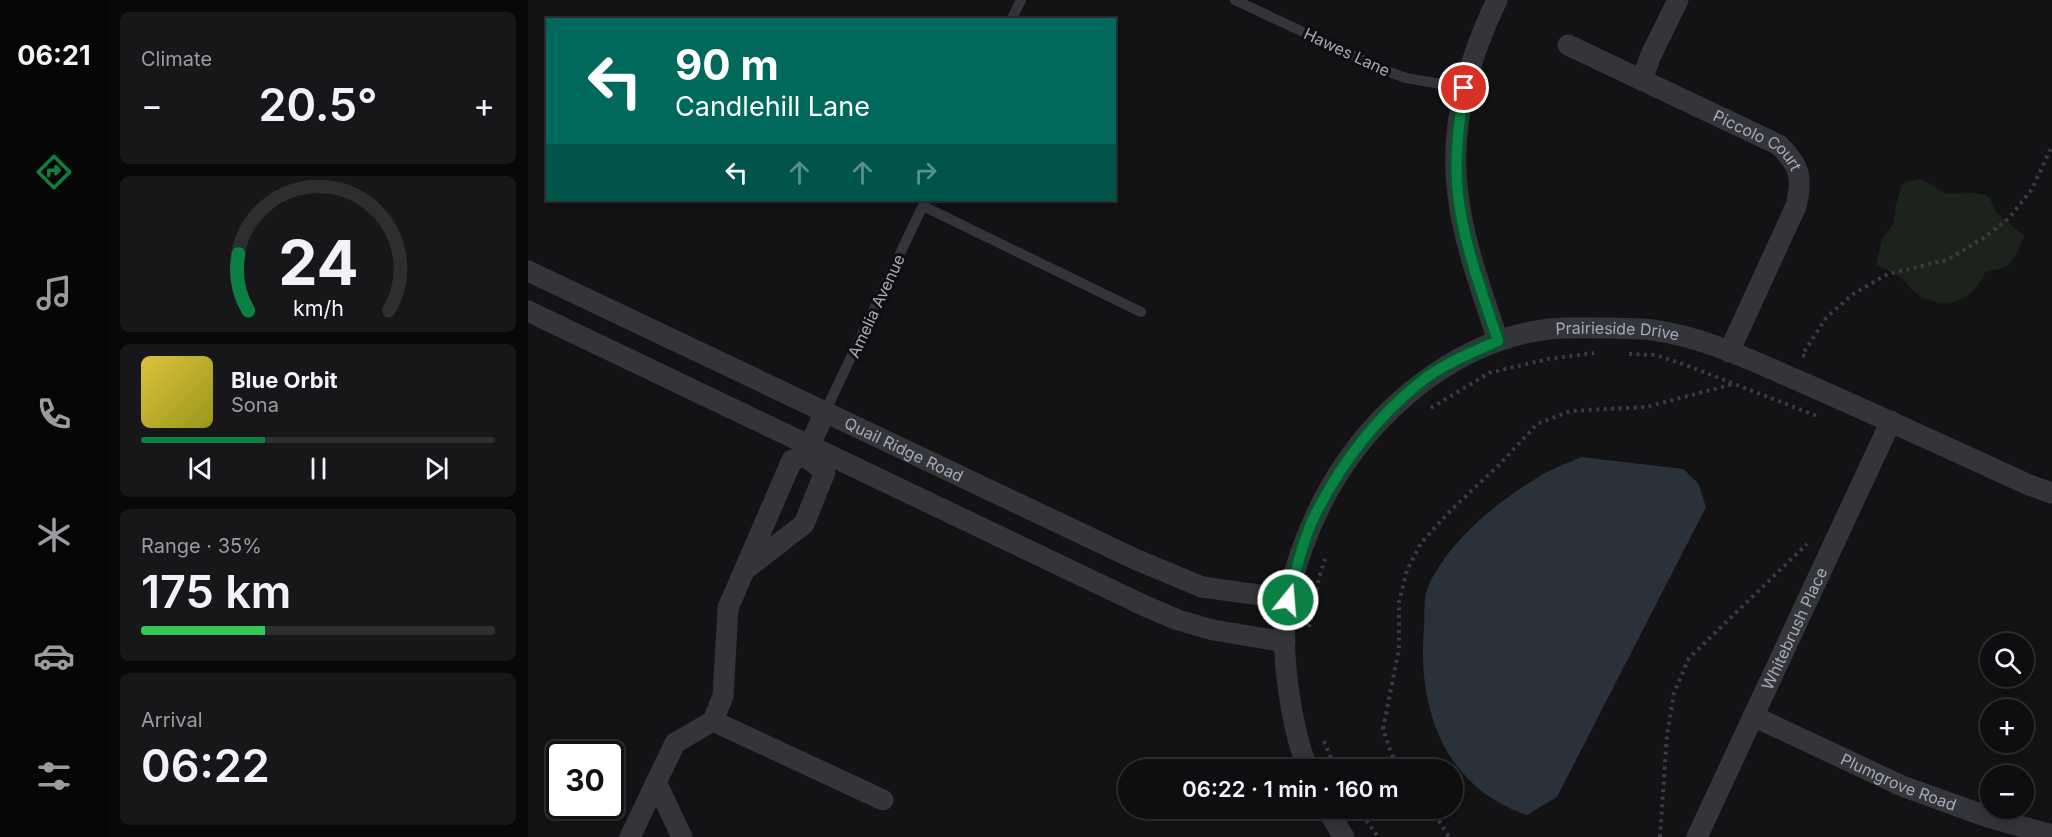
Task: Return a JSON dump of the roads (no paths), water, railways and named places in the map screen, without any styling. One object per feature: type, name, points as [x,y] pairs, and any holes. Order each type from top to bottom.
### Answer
[{"type":"street","points":[[1497,0],[1476,47],[1464,88],[1456,143],[1458,194],[1467,244],[1498,341]]},
{"type":"street","points":[[1642,80],[1651,55],[1678,0]]},
{"type":"street","name":"Piccolo Court","points":[[1568,45],[1779,145],[1791,156],[1798,171],[1801,186],[1796,206],[1729,352]]},
{"type":"street","name":"Quail Ridge Road","points":[[528,271],[1137,560],[1202,587],[1288,600]]},
{"type":"street","points":[[528,311],[807,451],[1144,606],[1178,620],[1213,630],[1285,642]]},
{"type":"street","name":"Prairieside Drive","points":[[1304,759],[1291,708],[1285,642],[1288,600],[1313,519],[1336,477],[1368,432],[1418,384],[1458,359],[1498,341],[1547,329],[1597,328],[1652,330],[1701,341],[1891,421],[2052,493]]},
{"type":"street","points":[[630,837],[675,742],[713,721],[723,696],[728,608],[792,460],[807,451],[825,412]]},
{"type":"street","name":"Whitebrush Place","points":[[1697,837],[1891,421]]},
{"type":"street","points":[[745,569],[804,524],[825,472],[807,451]]},
{"type":"street","name":"Plumgrove Road","points":[[1752,716],[1902,786],[1991,818],[2052,835]]},
{"type":"street","points":[[713,721],[883,800]]},
{"type":"street","points":[[656,782],[682,837]]},
{"type":"street","points":[[1333,819],[1344,837]]},
{"type":"lane","points":[[1012,18],[1021,0]]},
{"type":"lane","name":"Hawes Lane","points":[[1235,0],[1384,70],[1406,78],[1464,88]]},
{"type":"lane","points":[[925,203],[1141,312]]},
{"type":"lane","name":"Amelia Avenue","points":[[825,412],[925,203]]}]
